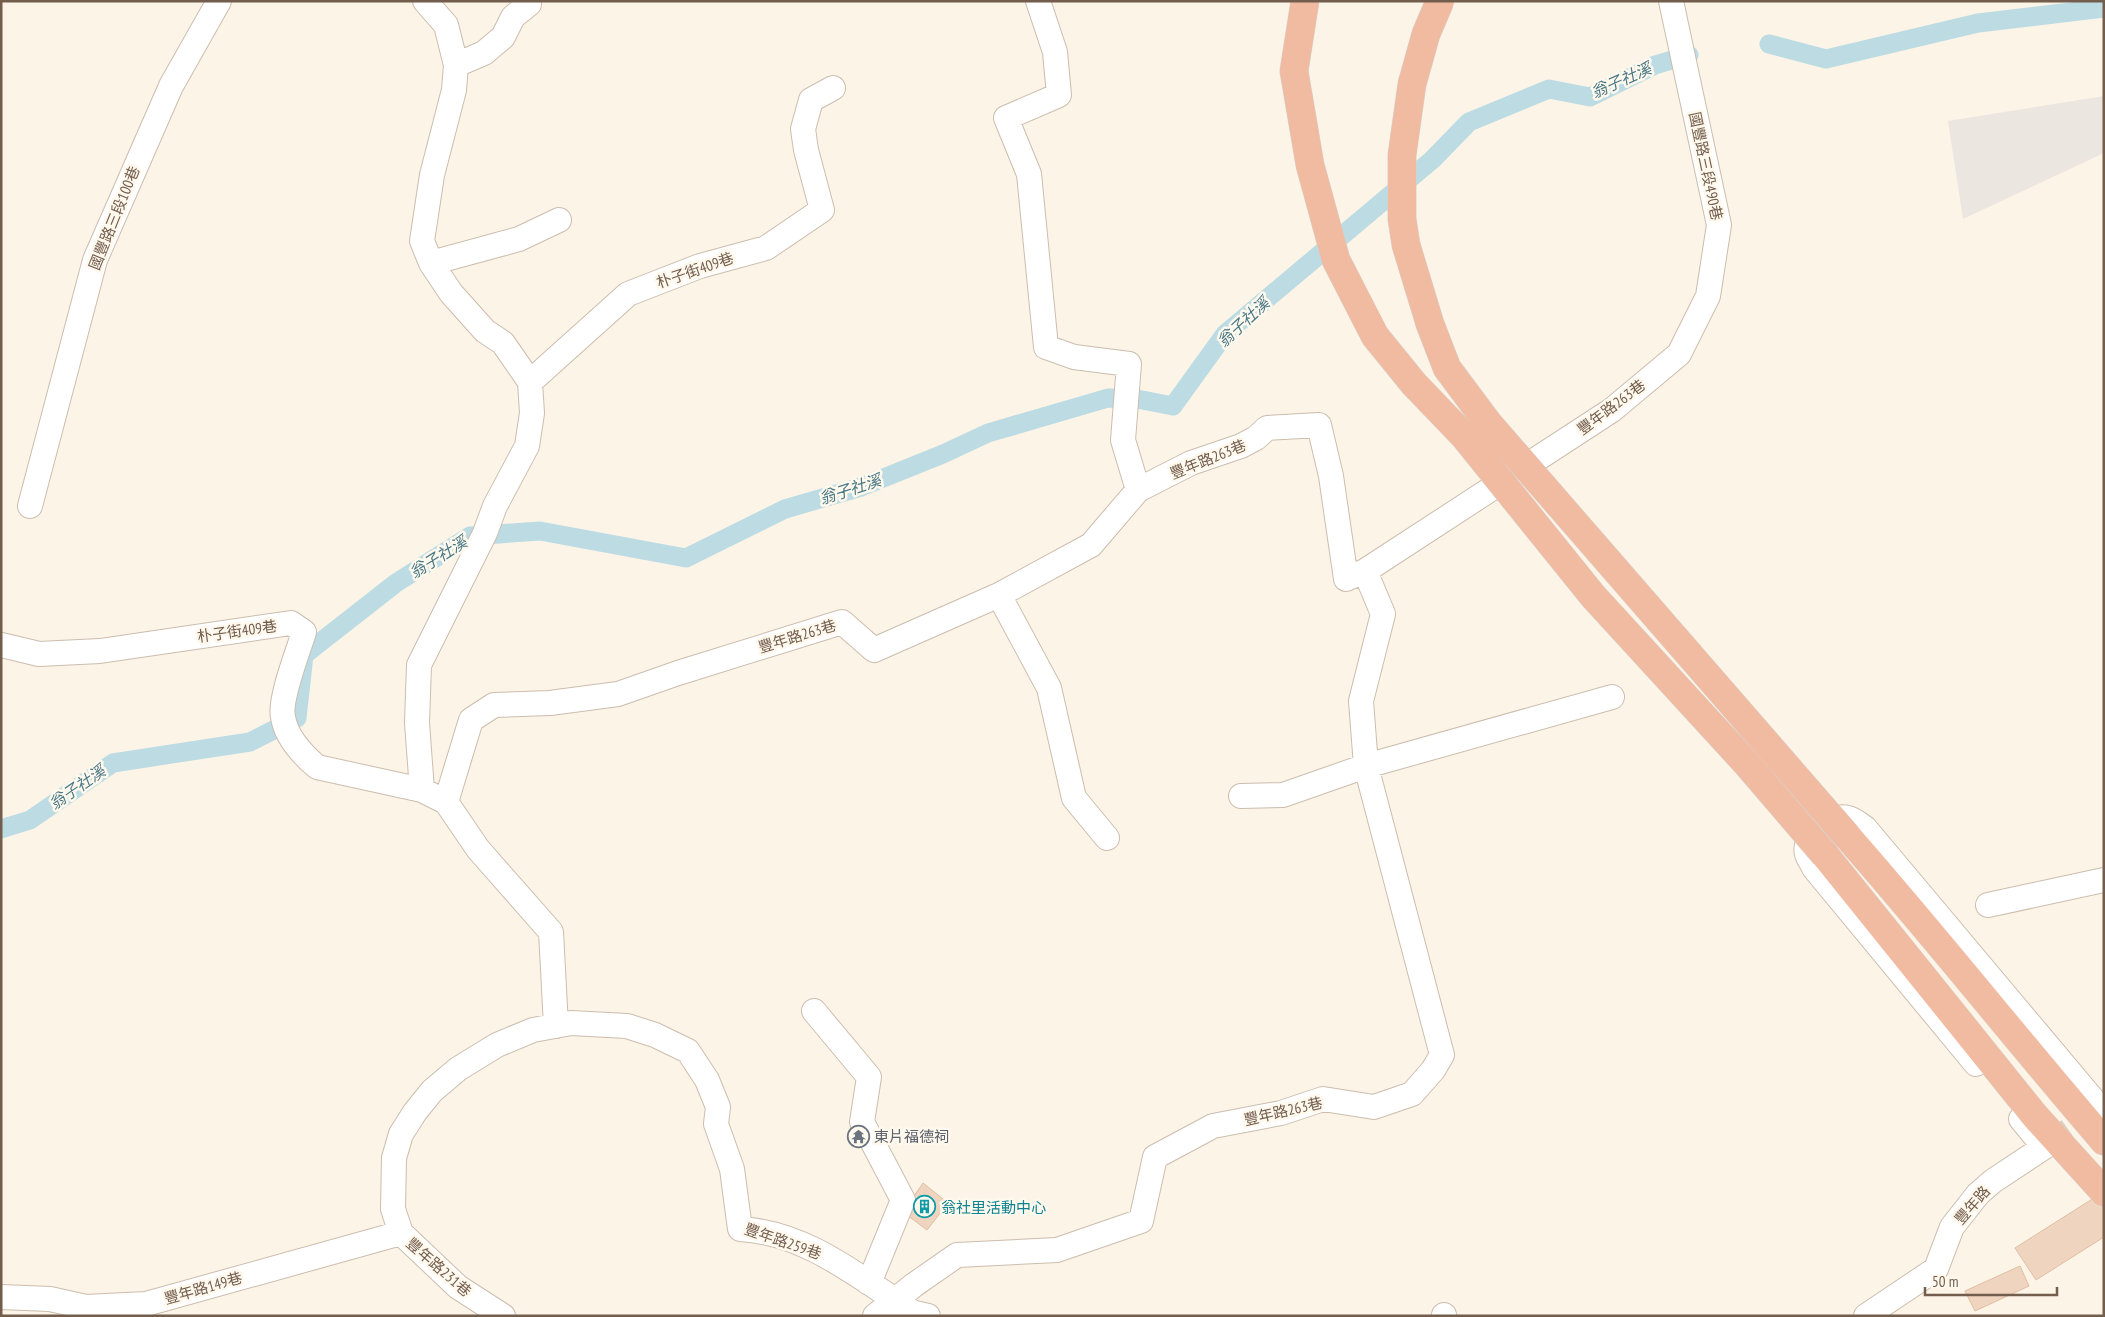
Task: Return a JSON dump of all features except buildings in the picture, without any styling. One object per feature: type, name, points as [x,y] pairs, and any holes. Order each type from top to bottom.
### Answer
[{"type":"highway","points":[[1305,1],[1294,71],[1303,131],[1336,260],[1375,336],[1414,384],[1464,436],[1593,596],[1747,764],[1825,855],[2035,1116],[2104,1192]]},
{"type":"highway","points":[[1440,1],[1426,34],[1412,84],[1402,155],[1402,219],[1406,245],[1430,324],[1447,368],[1495,430],[1895,890],[2040,1068],[2104,1141]]},
{"type":"street","name":"國豐路三段100巷","points":[[30,506],[95,260],[171,86],[219,1]]},
{"type":"street","points":[[422,790],[417,723],[419,665],[485,533],[495,506],[528,446],[532,413],[530,382],[503,343],[485,330],[451,293],[431,263],[422,241],[432,175],[454,90],[456,64],[446,25],[425,1]]},
{"type":"street","points":[[1038,1],[1055,52],[1059,95],[1006,118],[1029,174],[1046,347],[1074,357],[1129,364],[1123,440],[1138,490]]},
{"type":"street","name":"國豐路三段490巷","points":[[1671,1],[1681,55],[1719,225],[1708,296],[1679,354]]},
{"type":"street","points":[[456,64],[484,53],[503,37],[513,17],[530,4]]},
{"type":"street","name":"朴子街409巷","points":[[530,382],[628,294],[700,266],[766,248],[822,210],[804,140],[810,100],[833,88]]},
{"type":"street","points":[[431,263],[519,239],[559,220]]},
{"type":"street","name":"豐年路263巷","points":[[446,802],[471,720],[494,705],[550,703],[618,694],[842,622],[874,650],[999,595],[1091,545],[1138,490],[1191,463],[1241,446],[1256,438],[1267,428],[1319,425],[1331,476],[1346,579],[1365,571],[1612,410],[1679,354]]},
{"type":"street","name":"豐年路263巷","points":[[883,1309],[957,1255],[1057,1250],[1141,1221],[1155,1157],[1213,1126],[1281,1113],[1323,1099],[1374,1107],[1412,1094],[1433,1070],[1442,1055],[1366,766],[1361,701],[1384,614],[1365,571]]},
{"type":"street","points":[[999,595],[1049,688],[1074,798],[1107,838]]},
{"type":"street","name":"朴子街409巷","points":[[1,645],[39,654],[100,651],[291,623],[304,632],[282,704],[286,725],[304,756],[317,768],[422,790],[446,802]]},
{"type":"street","points":[[1241,796],[1283,795],[1366,766],[1612,697]]},
{"type":"street","points":[[446,802],[478,849],[551,932],[556,1026]]},
{"type":"street","name":"豐年路","points":[[1866,1316],[1936,1269],[1952,1227],[1970,1202],[1993,1181],[2047,1146],[1814,868],[1807,853],[1808,841],[1820,825],[1836,818],[1849,818],[1865,828],[2099,1109]]},
{"type":"street","points":[[1988,905],[2104,880]]},
{"type":"street","points":[[814,1011],[869,1077],[862,1122],[903,1200],[869,1283]]},
{"type":"street","name":"豐年路259巷","points":[[401,1233],[393,1209],[394,1158],[401,1134],[415,1112],[432,1091],[458,1069],[497,1045],[533,1030],[572,1022],[627,1026],[654,1035],[688,1051],[707,1080],[718,1107],[716,1124],[732,1168],[740,1229],[759,1230],[823,1253],[889,1296],[883,1309]]},
{"type":"street","name":"豐年路149巷","points":[[1,1297],[50,1300],[77,1311],[146,1304],[401,1233]]},
{"type":"street","name":"豐年路231巷","points":[[401,1233],[458,1288],[503,1316]]},
{"type":"street","points":[[883,1309],[928,1316]]},
{"type":"shaded area","points":[[2104,96],[2104,153],[1963,219],[1948,121]]},
{"type":"waterway","name":"翁子社溪","points":[[1769,44],[1826,59],[1978,23],[2104,8]]},
{"type":"waterway","name":"翁子社溪","points":[[1,829],[30,820],[113,763],[250,742],[297,718],[304,655],[396,583],[470,536],[540,531],[686,558],[785,509],[861,487],[943,454],[988,433],[1108,398],[1137,399],[1173,406],[1225,334],[1432,160],[1469,122],[1549,89],[1590,97],[1655,65],[1689,55]]},
{"type":"tunnel","points":[[2049,1144],[2094,1112]]},
{"type":"place","name":"東片福德祠","points":[[858,1136]]},
{"type":"place","name":"翁社里活動中心","points":[[925,1207]]}]
